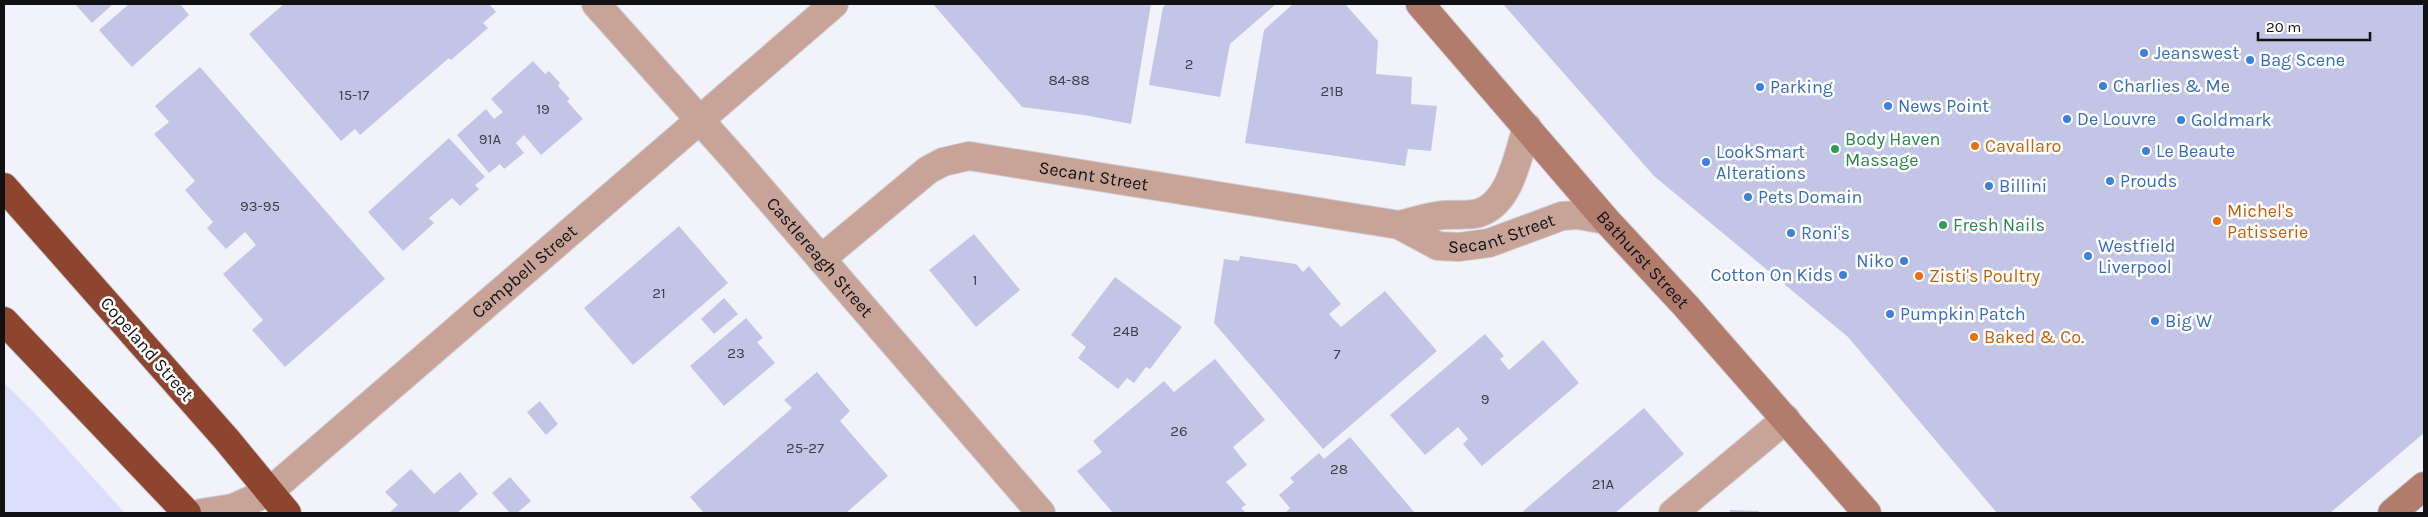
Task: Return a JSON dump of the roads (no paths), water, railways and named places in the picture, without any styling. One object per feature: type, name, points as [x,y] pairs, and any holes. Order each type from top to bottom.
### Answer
[{"type":"highway","name":"Copeland Street","points":[[4,188],[227,440],[287,513]]},
{"type":"highway","points":[[4,321],[187,513]]},
{"type":"street","name":"Castlereagh Street","points":[[596,4],[821,259],[1041,513]]},
{"type":"street","name":"Campbell Street","points":[[201,513],[233,508],[268,492],[698,119],[834,4]]},
{"type":"street","name":"Bathurst Street","points":[[1420,4],[1606,220],[1786,419],[1867,513]]},
{"type":"street","name":"Secant Street","points":[[1399,225],[1443,215],[1480,212],[1492,205],[1502,195],[1509,180],[1527,127]]},
{"type":"street","name":"Secant Street","points":[[821,259],[928,170],[943,162],[969,156],[1399,225],[1438,246],[1459,247],[1489,243],[1562,216],[1578,215],[1606,220]]},
{"type":"street","points":[[1673,513],[1786,419]]},
{"type":"street","points":[[2392,513],[2424,486]]},
{"type":"place","name":"Jeanswest","points":[[2144,53]]},
{"type":"place","name":"Bag Scene","points":[[2250,60]]},
{"type":"place","name":"Charlies & Me","points":[[2103,86]]},
{"type":"place","name":"Parking","points":[[1760,87]]},
{"type":"place","name":"News Point","points":[[1888,106]]},
{"type":"place","name":"De Louvre","points":[[2067,119]]},
{"type":"place","name":"Goldmark","points":[[2181,120]]},
{"type":"place","name":"Cavallaro","points":[[1975,146]]},
{"type":"place","name":"Body Haven Massage","points":[[1835,149]]},
{"type":"place","name":"Le Beaute","points":[[2146,151]]},
{"type":"place","name":"LookSmart Alterations","points":[[1706,162]]},
{"type":"place","name":"Prouds","points":[[2110,181]]},
{"type":"place","name":"Billini","points":[[1989,186]]},
{"type":"place","name":"Pets Domain","points":[[1748,197]]},
{"type":"place","name":"Michel's Patisserie","points":[[2217,221]]},
{"type":"place","name":"Fresh Nails","points":[[1943,225]]},
{"type":"place","name":"Roni's","points":[[1791,233]]},
{"type":"place","name":"Westfield Liverpool","points":[[2088,256]]},
{"type":"place","name":"Niko","points":[[1904,261]]},
{"type":"place","name":"Cotton On Kids","points":[[1843,275]]},
{"type":"place","name":"Zisti's Poultry","points":[[1919,276]]},
{"type":"place","name":"Pumpkin Patch","points":[[1890,314]]},
{"type":"place","name":"Big W","points":[[2155,321]]},
{"type":"place","name":"Baked & Co.","points":[[1974,337]]}]
